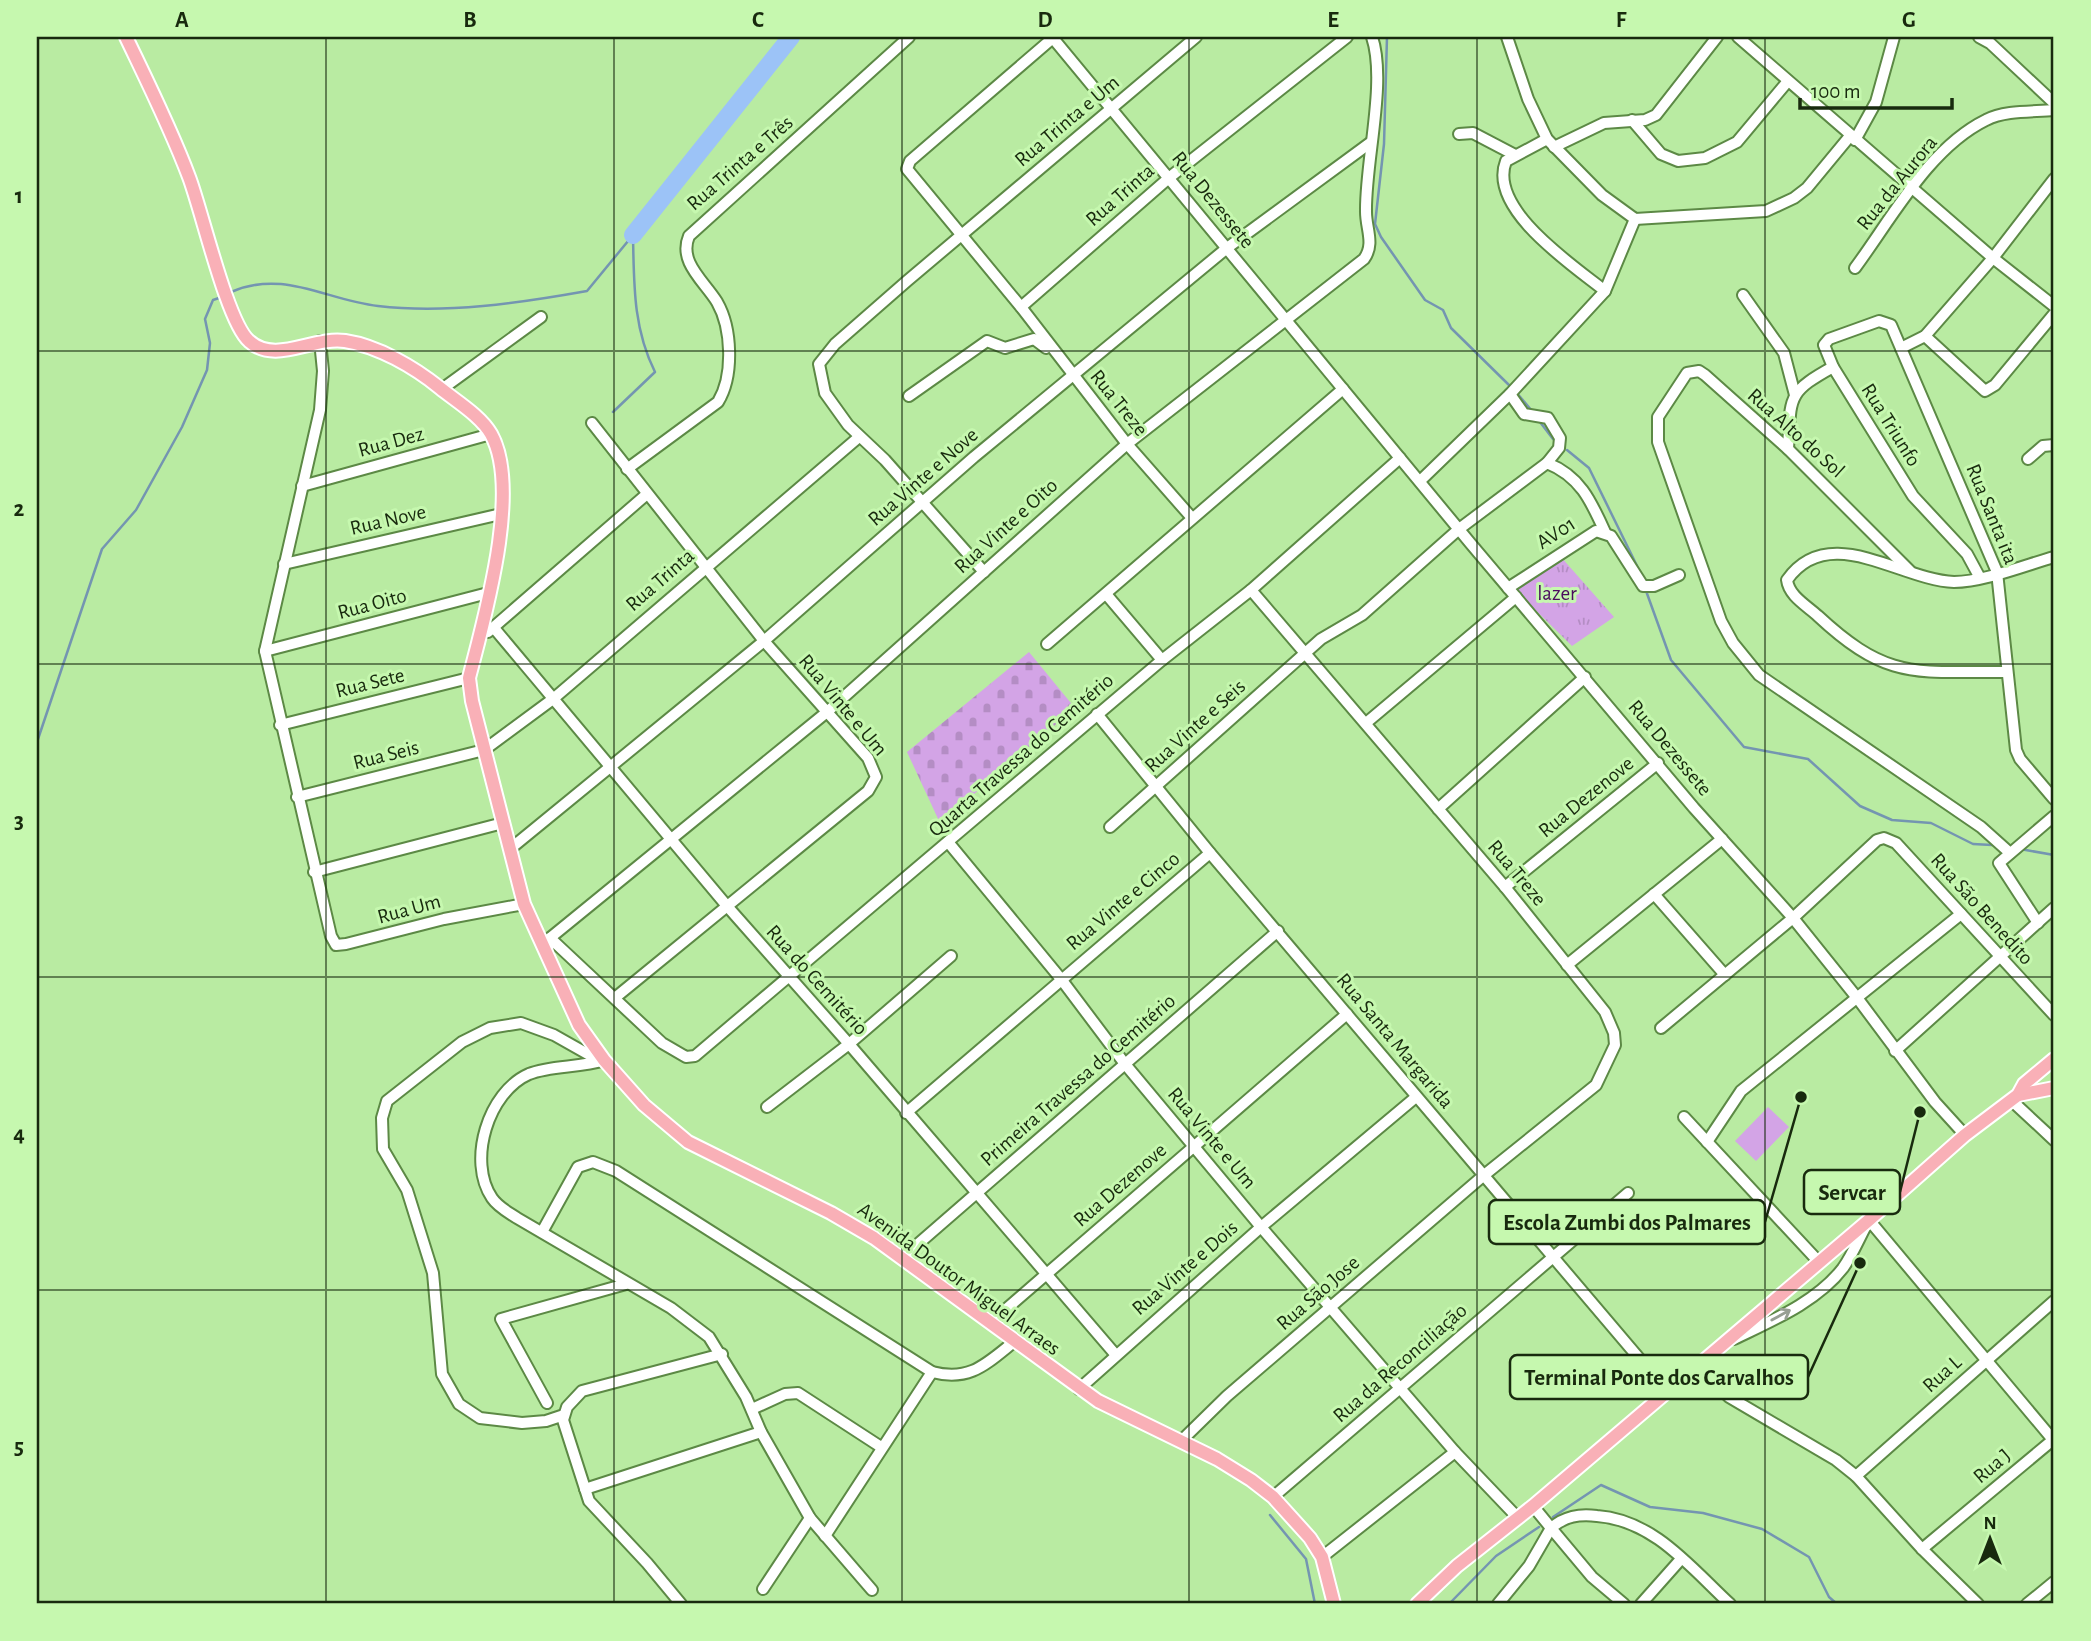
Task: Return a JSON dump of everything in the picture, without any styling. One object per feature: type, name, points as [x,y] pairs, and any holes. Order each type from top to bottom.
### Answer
[{"type":"main road","points":[[126,37],[177,147],[212,244],[231,311],[240,330],[257,348],[274,352],[320,341],[345,341],[373,350],[418,372],[442,389],[491,434],[500,460],[501,514],[488,593],[469,678]]},
{"type":"main road","name":"Avenida Doutor Miguel Arraes","points":[[469,678],[484,750],[524,904],[579,1025],[602,1061],[644,1105],[688,1142],[831,1213],[902,1257],[1079,1389],[1217,1459],[1273,1497],[1294,1518],[1322,1557],[1333,1601]]},
{"type":"main road","points":[[1416,1604],[1457,1566],[1533,1506],[1965,1135],[2015,1097],[2024,1084],[2054,1059]]},
{"type":"main road","points":[[2015,1097],[2054,1088]]},
{"type":"street","name":"Rua Trinta e Três","points":[[627,468],[718,402],[725,387],[728,363],[725,323],[718,303],[688,259],[686,244],[690,236],[909,37]]},
{"type":"street","name":"Rua Dezessete","points":[[1053,37],[1512,592],[1722,839],[1793,918],[1858,999],[1895,1051],[1965,1135]]},
{"type":"street","name":"Rua Treze","points":[[1053,37],[910,161],[907,165],[909,174],[1021,307],[1126,444],[1192,519]]},
{"type":"street","name":"Rua Trinta e Um","points":[[961,235],[1196,37]]},
{"type":"street","name":"Rua Trinta","points":[[1021,307],[1170,177],[1347,37]]},
{"type":"street","points":[[1370,143],[1376,74],[1372,37]]},
{"type":"street","points":[[1507,37],[1528,99],[1550,143],[1602,195],[1636,219],[1711,217],[1766,211],[1794,198],[1807,188],[1853,138],[1876,102],[1894,37]]},
{"type":"street","points":[[1605,291],[1531,230],[1505,187],[1503,172],[1506,160],[1604,123],[1645,120],[1656,115],[1717,37]]},
{"type":"street","points":[[1738,37],[1993,258],[2054,306]]},
{"type":"street","points":[[1979,37],[1992,40],[2054,103]]},
{"type":"street","points":[[1632,120],[1661,154],[1678,161],[1705,158],[1737,142],[1788,81]]},
{"type":"street","name":"Rua da Aurora","points":[[1856,268],[1913,188],[1936,161],[1984,121],[1997,116],[2054,110]]},
{"type":"street","points":[[1459,134],[1473,133],[1515,155]]},
{"type":"street","name":"Rua Vinte e Nove","points":[[510,849],[764,641],[1072,375],[1227,248],[1370,143]]},
{"type":"street","name":"Rua Vinte e Oito","points":[[550,938],[827,712],[1126,444],[1286,318],[1357,266],[1370,248],[1366,212],[1370,143]]},
{"type":"street","points":[[1901,348],[1925,337],[1993,258],[2054,179]]},
{"type":"street","points":[[1420,481],[1513,391],[1605,291],[1636,219]]},
{"type":"street","points":[[961,235],[835,344],[819,364],[825,393],[859,437],[885,460],[984,572]]},
{"type":"street","points":[[1744,295],[1784,354],[1794,395],[1788,449]]},
{"type":"street","points":[[1925,337],[1985,391],[1995,385],[2054,314]]},
{"type":"street","points":[[442,389],[541,317]]},
{"type":"street","name":"Rua Santa ita","points":[[1833,366],[1825,349],[1826,342],[1879,321],[1891,325],[1997,572],[2016,750],[2020,759],[2054,799]]},
{"type":"street","points":[[909,396],[987,341],[1004,348],[1034,339],[1057,356]]},
{"type":"street","points":[[320,341],[323,371],[320,410],[265,651],[314,872],[503,823]]},
{"type":"street","points":[[1794,395],[1804,383],[1833,366]]},
{"type":"street","name":"Rua Triunfo","points":[[1833,366],[1913,496],[1967,554],[1980,578]]},
{"type":"street","name":"Rua Alto do Sol","points":[[1910,571],[1788,449],[1699,371],[1687,373],[1658,417],[1656,430],[1663,463],[1721,621],[1733,643],[1759,675],[1981,827],[2010,853]]},
{"type":"street","points":[[1047,644],[1343,389]]},
{"type":"street","points":[[1513,391],[1524,414],[1548,418],[1560,438],[1559,447],[1547,463],[1571,475],[1579,483],[1605,532]]},
{"type":"street","name":"Rua Vinte e Um","points":[[592,423],[764,641],[868,758],[875,774],[874,783],[616,997]]},
{"type":"street","name":"Rua Dez","points":[[302,486],[491,434]]},
{"type":"street","name":"Rua Trinta","points":[[484,750],[552,699],[859,437]]},
{"type":"street","points":[[2028,460],[2043,446],[2054,445]]},
{"type":"street","name":"Quarta Travessa do Cemitério","points":[[616,997],[662,1043],[686,1056],[695,1056],[1097,714],[1251,590],[1400,458]]},
{"type":"street","name":"Rua Vinte e Seis","points":[[1110,827],[1321,639],[1362,615],[1459,528],[1547,463]]},
{"type":"street","points":[[478,640],[648,494]]},
{"type":"street","name":"Rua Nove","points":[[285,565],[501,514]]},
{"type":"street","name":"AV01","points":[[1366,723],[1512,592],[1588,534],[1605,532],[1646,587],[1679,575]]},
{"type":"street","points":[[2007,671],[1920,671],[1888,666],[1840,636],[1794,596],[1787,580],[1808,562],[1826,554],[1847,554],[1940,580],[1980,578],[2054,557]]},
{"type":"street","name":"Rua Treze","points":[[1251,590],[1505,887],[1611,1023],[1615,1045],[1596,1085],[1483,1176]]},
{"type":"street","name":"Rua Oito","points":[[265,651],[488,593]]},
{"type":"street","points":[[1106,594],[1162,660]]},
{"type":"street","name":"Rua do Cemitério","points":[[494,628],[788,978],[849,1044],[1115,1354]]},
{"type":"street","points":[[1438,809],[1585,677]]},
{"type":"street","name":"Rua Sete","points":[[280,725],[469,678]]},
{"type":"street","name":"Rua Santa Margarida","points":[[1097,714],[1155,788],[1667,1390]]},
{"type":"street","name":"Rua Seis","points":[[297,797],[484,750]]},
{"type":"street","name":"Rua Dezenove","points":[[1505,887],[1658,763]]},
{"type":"street","points":[[2038,923],[2001,870],[1999,863],[2054,816]]},
{"type":"street","name":"Rua São Benedito","points":[[1793,918],[1877,840],[1884,838],[1896,843],[2000,960],[2054,1015]]},
{"type":"street","points":[[1566,965],[1722,839]]},
{"type":"street","name":"Rua Vinte e Um","points":[[948,842],[1061,979],[1125,1064],[1330,1309],[1454,1452],[1518,1518]]},
{"type":"street","name":"Rua Vinte e Cinco","points":[[906,1113],[1210,853]]},
{"type":"street","name":"Rua Um","points":[[314,872],[331,936],[338,945],[444,919],[524,904]]},
{"type":"street","points":[[1654,894],[1725,975]]},
{"type":"street","points":[[1895,1051],[2000,960],[2054,908]]},
{"type":"street","points":[[1707,1142],[1741,1091],[1961,914]]},
{"type":"street","points":[[1661,1028],[1793,918]]},
{"type":"street","name":"Primeira Travessa do Cemitério","points":[[902,1257],[1278,931]]},
{"type":"street","points":[[547,956],[550,938]]},
{"type":"street","points":[[550,938],[616,997]]},
{"type":"street","points":[[767,1107],[849,1044],[951,956]]},
{"type":"street","name":"Rua Dezenove","points":[[990,1323],[1347,1014]]},
{"type":"street","points":[[564,1415],[547,1421],[522,1423],[480,1419],[459,1404],[442,1374],[433,1273],[407,1191],[383,1149],[382,1118],[387,1101],[462,1042],[490,1028],[520,1023],[554,1035],[602,1061]]},
{"type":"street","points":[[602,1061],[542,1071],[520,1079],[498,1104],[481,1145],[483,1173],[491,1196],[498,1206],[688,1321],[709,1338],[722,1354],[752,1409],[761,1432],[810,1518],[872,1590]]},
{"type":"street","name":"Rua Vinte e Dois","points":[[1079,1389],[1115,1354],[1261,1227],[1416,1097]]},
{"type":"street","points":[[2015,1097],[2054,1140]]},
{"type":"street","points":[[1684,1117],[1819,1262]]},
{"type":"street","points":[[542,1233],[578,1167],[593,1161],[616,1171],[932,1372],[949,1376],[968,1374],[1015,1341]]},
{"type":"street","name":"Rua São Jose","points":[[1181,1441],[1227,1396],[1483,1176]]},
{"type":"street","name":"Rua da Reconciliação","points":[[1273,1497],[1628,1193]]},
{"type":"street","points":[[1720,1346],[1796,1306],[1823,1286],[1842,1268],[1868,1220],[2054,1440]]},
{"type":"street","points":[[547,1403],[501,1319],[626,1284]]},
{"type":"street","name":"Rua L","points":[[1856,1476],[2054,1301]]},
{"type":"street","points":[[681,1604],[647,1563],[592,1507],[564,1431],[564,1415],[567,1407],[582,1391],[722,1354]]},
{"type":"street","points":[[1697,1366],[1729,1397],[1836,1460],[1856,1476],[1922,1549],[1978,1604]]},
{"type":"street","points":[[825,1536],[932,1372]]},
{"type":"street","points":[[752,1409],[785,1394],[798,1393],[881,1447]]},
{"type":"street","points":[[585,1489],[761,1432]]},
{"type":"street","name":"Rua J","points":[[1922,1549],[2054,1440]]},
{"type":"street","points":[[1322,1557],[1454,1452]]},
{"type":"street","points":[[1533,1506],[1592,1577],[1624,1604]]},
{"type":"street","points":[[1498,1604],[1529,1566],[1551,1528],[1571,1516],[1587,1515],[1624,1520],[1654,1535],[1730,1604]]},
{"type":"street","points":[[763,1589],[810,1518]]},
{"type":"street","points":[[1641,1604],[1681,1559]]},
{"type":"street","points":[[2026,1604],[2054,1582]]},
{"type":"green space","name":"lazer","points":[[1561,557],[1614,617],[1572,646],[1513,588]]},
{"type":"green space","points":[[1029,652],[1075,708],[940,823],[907,752]]},
{"type":"green space","points":[[1768,1107],[1789,1127],[1756,1161],[1735,1141]]},
{"type":"waterway","points":[[633,235],[791,37]]},
{"type":"waterway","points":[[1387,37],[1384,144],[1375,224],[1381,237],[1425,300],[1443,310],[1451,328],[1511,387]]},
{"type":"waterway","points":[[231,292],[250,286],[287,285],[359,303],[430,309],[536,300],[587,291],[633,235]]},
{"type":"waterway","points":[[613,412],[655,372],[642,339],[639,322],[633,235]]},
{"type":"waterway","points":[[37,742],[102,549],[136,510],[182,427],[207,370],[210,343],[205,319],[213,300],[222,297]]},
{"type":"waterway","points":[[1516,392],[1532,411]]},
{"type":"waterway","points":[[1540,422],[1553,439]]},
{"type":"waterway","points":[[1567,450],[1589,468],[1640,572]]},
{"type":"waterway","points":[[1645,588],[1671,660],[1744,747],[1808,759],[1860,806],[1892,820],[1931,823],[1973,844],[1992,845]]},
{"type":"waterway","points":[[2020,849],[2054,855]]},
{"type":"waterway","points":[[1553,1517],[1601,1485],[1650,1507],[1703,1513],[1762,1529],[1809,1557],[1829,1597],[1837,1604]]},
{"type":"waterway","points":[[1270,1515],[1306,1559],[1315,1604]]},
{"type":"waterway","points":[[1449,1604],[1496,1556],[1539,1527]]},
{"type":"place","name":"Escola Zumbi dos Palmares","points":[[1801,1097]]},
{"type":"place","name":"Servcar","points":[[1920,1112]]},
{"type":"place","name":"Terminal Ponte dos Carvalhos","points":[[1860,1263]]}]
